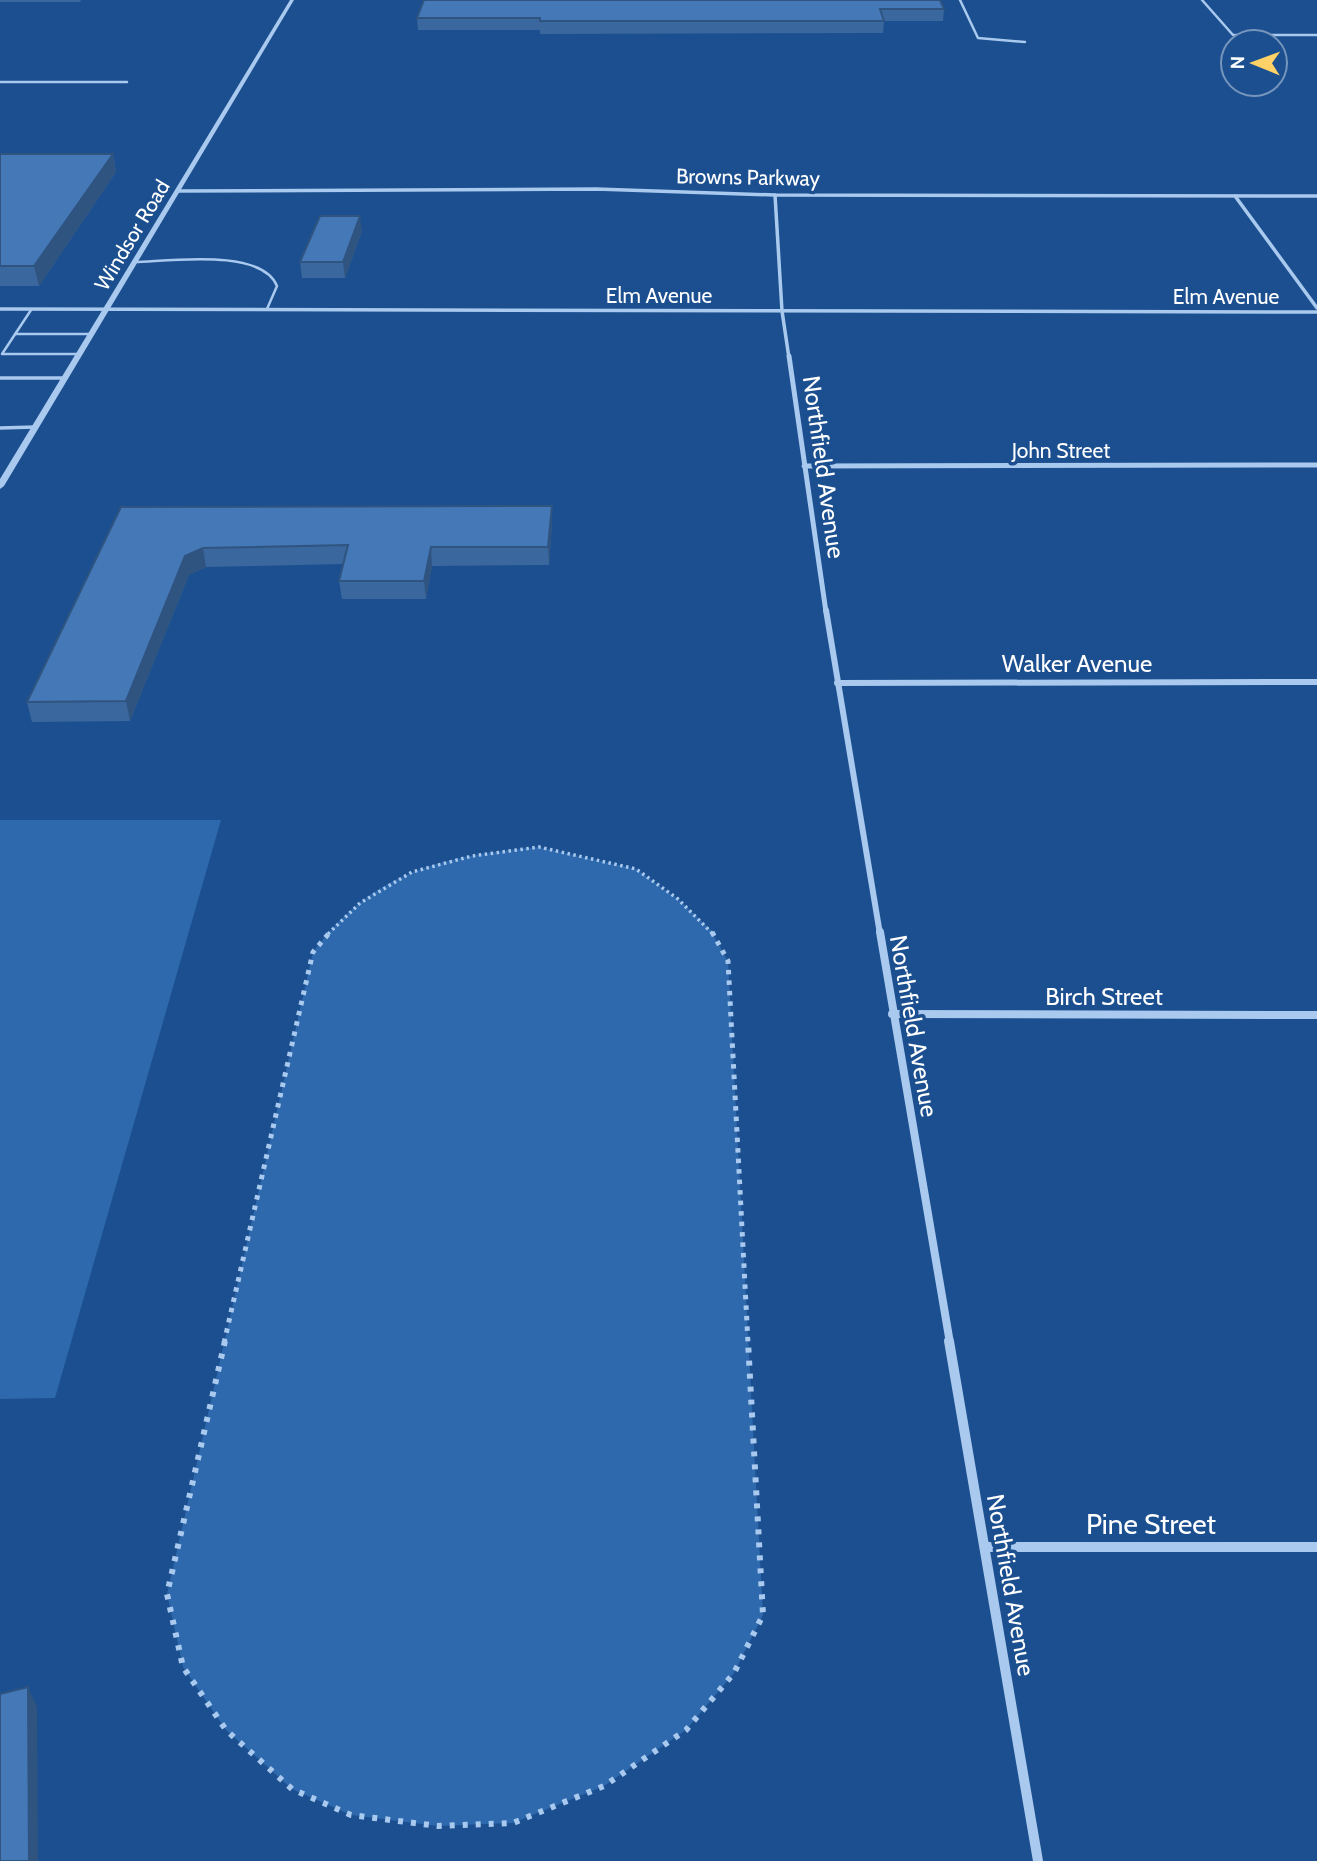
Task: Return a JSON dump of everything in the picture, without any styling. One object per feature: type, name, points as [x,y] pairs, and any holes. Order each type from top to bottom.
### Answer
[{"type":"street","name":"Windsor Road","points":[[0,486],[292,0]]},
{"type":"street","name":"Browns Parkway","points":[[178,191],[596,189],[775,195],[1317,196]]},
{"type":"street","name":"Northfield Avenue","points":[[775,195],[782,311],[837,683],[1038,1861]]},
{"type":"street","points":[[1235,196],[1317,310]]},
{"type":"street","name":"Elm Avenue","points":[[0,309],[1317,310]]},
{"type":"street","name":"John Street","points":[[804,466],[1317,465]]},
{"type":"street","name":"Walker Avenue","points":[[837,683],[1317,682]]},
{"type":"street","name":"Birch Street","points":[[892,1014],[1317,1015]]},
{"type":"street","name":"Pine Street","points":[[986,1547],[1317,1547]]},
{"type":"lane","points":[[960,0],[978,38],[1025,42]]},
{"type":"lane","points":[[1202,0],[1233,34],[1317,34]]},
{"type":"lane","points":[[0,82],[127,82]]},
{"type":"lane","points":[[135,262],[239,262],[260,267],[272,275],[277,286],[267,309]]},
{"type":"lane","points":[[1,354],[30,310]]},
{"type":"lane","points":[[15,334],[92,334]]},
{"type":"lane","points":[[1,354],[80,354]]},
{"type":"lane","points":[[0,378],[66,378]]},
{"type":"lane","points":[[0,428],[36,427]]},
{"type":"path","points":[[539,847],[636,869],[678,899],[710,929],[728,961],[763,1615],[734,1673],[686,1730],[604,1786],[513,1823],[438,1826],[351,1815],[292,1789],[226,1731],[183,1667],[167,1594],[313,952],[337,920],[374,892],[433,863],[481,852],[539,847]]},
{"type":"shaded area","points":[[0,820],[221,820],[55,1398],[0,1399]]},
{"type":"shaded area","points":[[539,847],[636,869],[678,899],[710,929],[728,961],[763,1615],[734,1673],[686,1730],[604,1786],[513,1823],[438,1826],[351,1815],[292,1789],[226,1730],[183,1667],[167,1594],[313,952],[360,903],[412,872],[472,856]]},
{"type":"building","points":[[424,0],[940,0],[944,9],[880,9],[884,21],[540,21],[540,18],[417,18]]},
{"type":"building","points":[[0,154],[113,154],[34,266],[0,266]]},
{"type":"building","points":[[320,216],[360,216],[343,262],[300,262]]},
{"type":"building","points":[[552,506],[548,547],[431,547],[424,581],[339,581],[348,545],[203,548],[185,556],[126,701],[27,702],[121,507]]},
{"type":"building","points":[[28,1687],[29,1861],[0,1861],[0,1694]]}]
